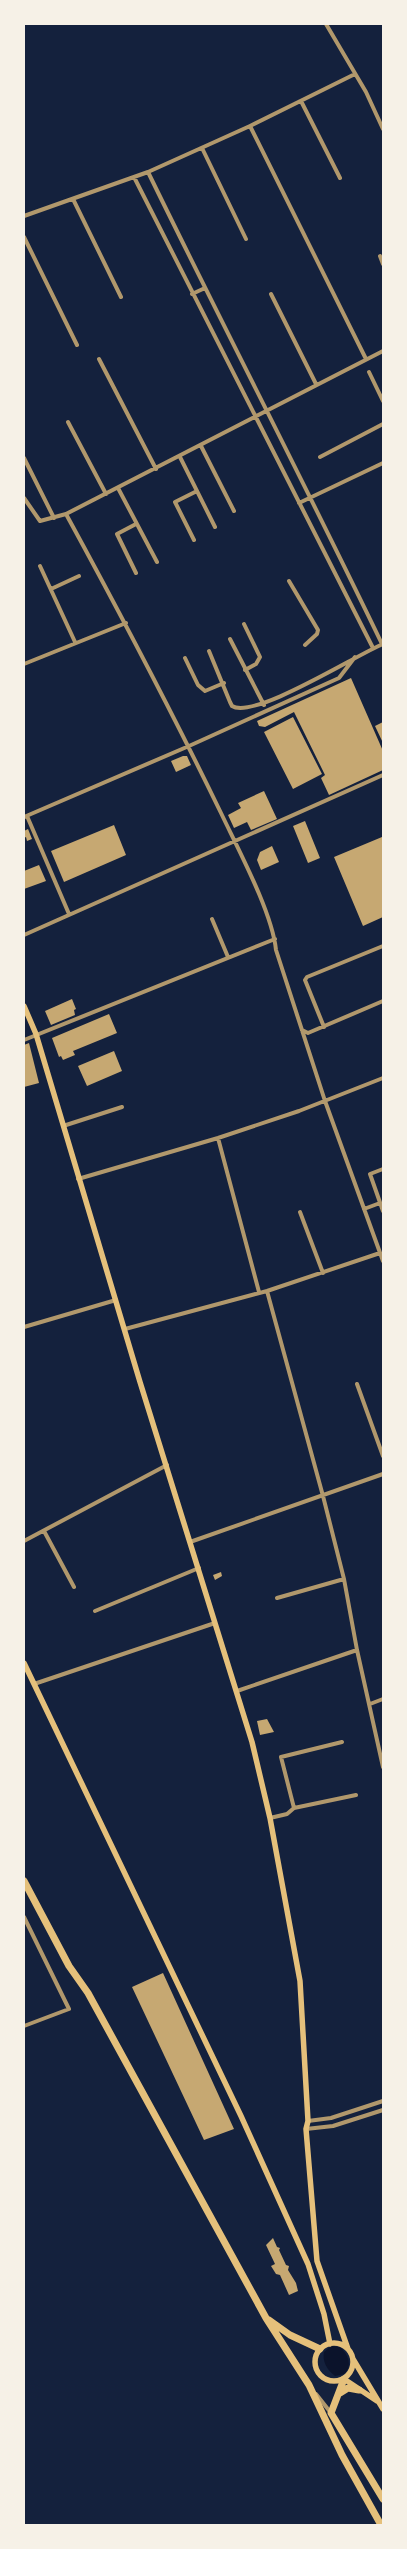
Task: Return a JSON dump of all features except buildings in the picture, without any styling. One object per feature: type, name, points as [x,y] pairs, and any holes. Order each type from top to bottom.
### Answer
[{"type":"highway","points":[[24,1881],[69,1966],[88,1993],[266,2318],[309,2385],[342,2455],[381,2525]]},
{"type":"highway","points":[[266,2318],[290,2335],[320,2350]]},
{"type":"highway","points":[[344,2379],[331,2413],[383,2499]]},
{"type":"highway","points":[[340,2393],[348,2388],[359,2390]]},
{"type":"main road","points":[[24,1006],[36,1034],[78,1179],[237,1691],[270,1818],[300,1981],[308,2121],[306,2129],[318,2261],[348,2349],[382,2406]]},
{"type":"main road","points":[[24,1663],[236,2107],[308,2264],[326,2322],[330,2344]]},
{"type":"main road","points":[[308,2264],[318,2261]]},
{"type":"main road","points":[[348,2349],[337,2344],[330,2344],[320,2350],[316,2356],[318,2371],[322,2377],[337,2381],[344,2379],[351,2373],[353,2358]]},
{"type":"main road","points":[[344,2379],[382,2406]]},
{"type":"street","points":[[326,24],[355,74],[383,129]]},
{"type":"street","points":[[24,216],[148,172],[250,126],[355,74]]},
{"type":"street","points":[[301,101],[340,178]]},
{"type":"street","points":[[250,126],[366,359]]},
{"type":"street","points":[[202,148],[246,239]]},
{"type":"street","points":[[148,172],[266,411],[312,498],[383,644],[264,704],[235,708],[230,702],[224,683],[209,651]]},
{"type":"street","points":[[134,177],[373,648]]},
{"type":"street","points":[[73,199],[121,297]]},
{"type":"street","points":[[24,237],[77,345]]},
{"type":"street","points":[[380,256],[383,264]]},
{"type":"street","points":[[192,294],[205,288]]},
{"type":"street","points":[[271,294],[316,384]]},
{"type":"street","points":[[24,498],[40,521],[66,514],[383,351]]},
{"type":"street","points":[[99,359],[156,469]]},
{"type":"street","points":[[369,372],[383,401]]},
{"type":"street","points":[[68,422],[106,494]]},
{"type":"street","points":[[320,456],[383,424]]},
{"type":"street","points":[[201,446],[234,511]]},
{"type":"street","points":[[180,457],[215,527]]},
{"type":"street","points":[[24,458],[54,518]]},
{"type":"street","points":[[299,503],[383,463]]},
{"type":"street","points":[[118,488],[157,562]]},
{"type":"street","points":[[194,540],[175,502],[197,491]]},
{"type":"street","points":[[66,514],[126,623],[189,746],[235,843],[275,939],[276,950],[325,1100],[383,1261]]},
{"type":"street","points":[[136,524],[117,534],[136,573]]},
{"type":"street","points":[[327,558],[338,552]]},
{"type":"street","points":[[40,566],[75,642]]},
{"type":"street","points":[[51,589],[79,576]]},
{"type":"street","points":[[289,582],[318,630],[317,634],[305,645]]},
{"type":"street","points":[[24,664],[126,623]]},
{"type":"street","points":[[244,624],[260,657],[256,664],[245,670]]},
{"type":"street","points":[[230,639],[264,704]]},
{"type":"street","points":[[69,914],[25,817],[339,678],[355,657]]},
{"type":"street","points":[[185,658],[198,685],[205,691],[224,683]]},
{"type":"street","points":[[24,935],[383,776]]},
{"type":"street","points":[[212,919],[228,957]]},
{"type":"street","points":[[24,1040],[275,939]]},
{"type":"street","points":[[324,1027],[305,980],[307,977],[383,946]]},
{"type":"street","points":[[302,1030],[308,1033],[383,1002]]},
{"type":"street","points":[[78,1179],[218,1138],[383,1078]]},
{"type":"street","points":[[63,1126],[122,1107]]},
{"type":"street","points":[[218,1138],[259,1292]]},
{"type":"street","points":[[383,1169],[370,1174],[383,1211]]},
{"type":"street","points":[[364,1209],[380,1203]]},
{"type":"street","points":[[300,1212],[323,1273]]},
{"type":"street","points":[[125,1329],[267,1291],[380,1254]]},
{"type":"street","points":[[267,1291],[344,1579],[356,1650],[383,1767]]},
{"type":"street","points":[[24,1328],[116,1300]]},
{"type":"street","points":[[357,1384],[383,1456]]},
{"type":"street","points":[[24,1541],[167,1465]]},
{"type":"street","points":[[190,1542],[383,1474]]},
{"type":"street","points":[[44,1531],[74,1587]]},
{"type":"street","points":[[95,1611],[199,1568]]},
{"type":"street","points":[[277,1598],[344,1579]]},
{"type":"street","points":[[34,1684],[215,1623]]},
{"type":"street","points":[[237,1691],[356,1650]]},
{"type":"street","points":[[370,1704],[383,1699]]},
{"type":"street","points":[[294,1808],[281,1757],[342,1742]]},
{"type":"street","points":[[270,1818],[287,1814],[294,1808],[356,1795]]},
{"type":"street","points":[[24,1917],[69,2009],[26,2026]]},
{"type":"street","points":[[308,2121],[331,2118],[383,2102]]},
{"type":"street","points":[[306,2129],[333,2126],[383,2110]]},
{"type":"street","points":[[331,2118],[333,2126]]},
{"type":"street","points":[[309,2385],[331,2413]]},
{"type":"water","points":[[331,2346],[340,2347],[347,2357],[349,2364],[344,2374],[335,2376],[326,2365],[324,2352]]}]
